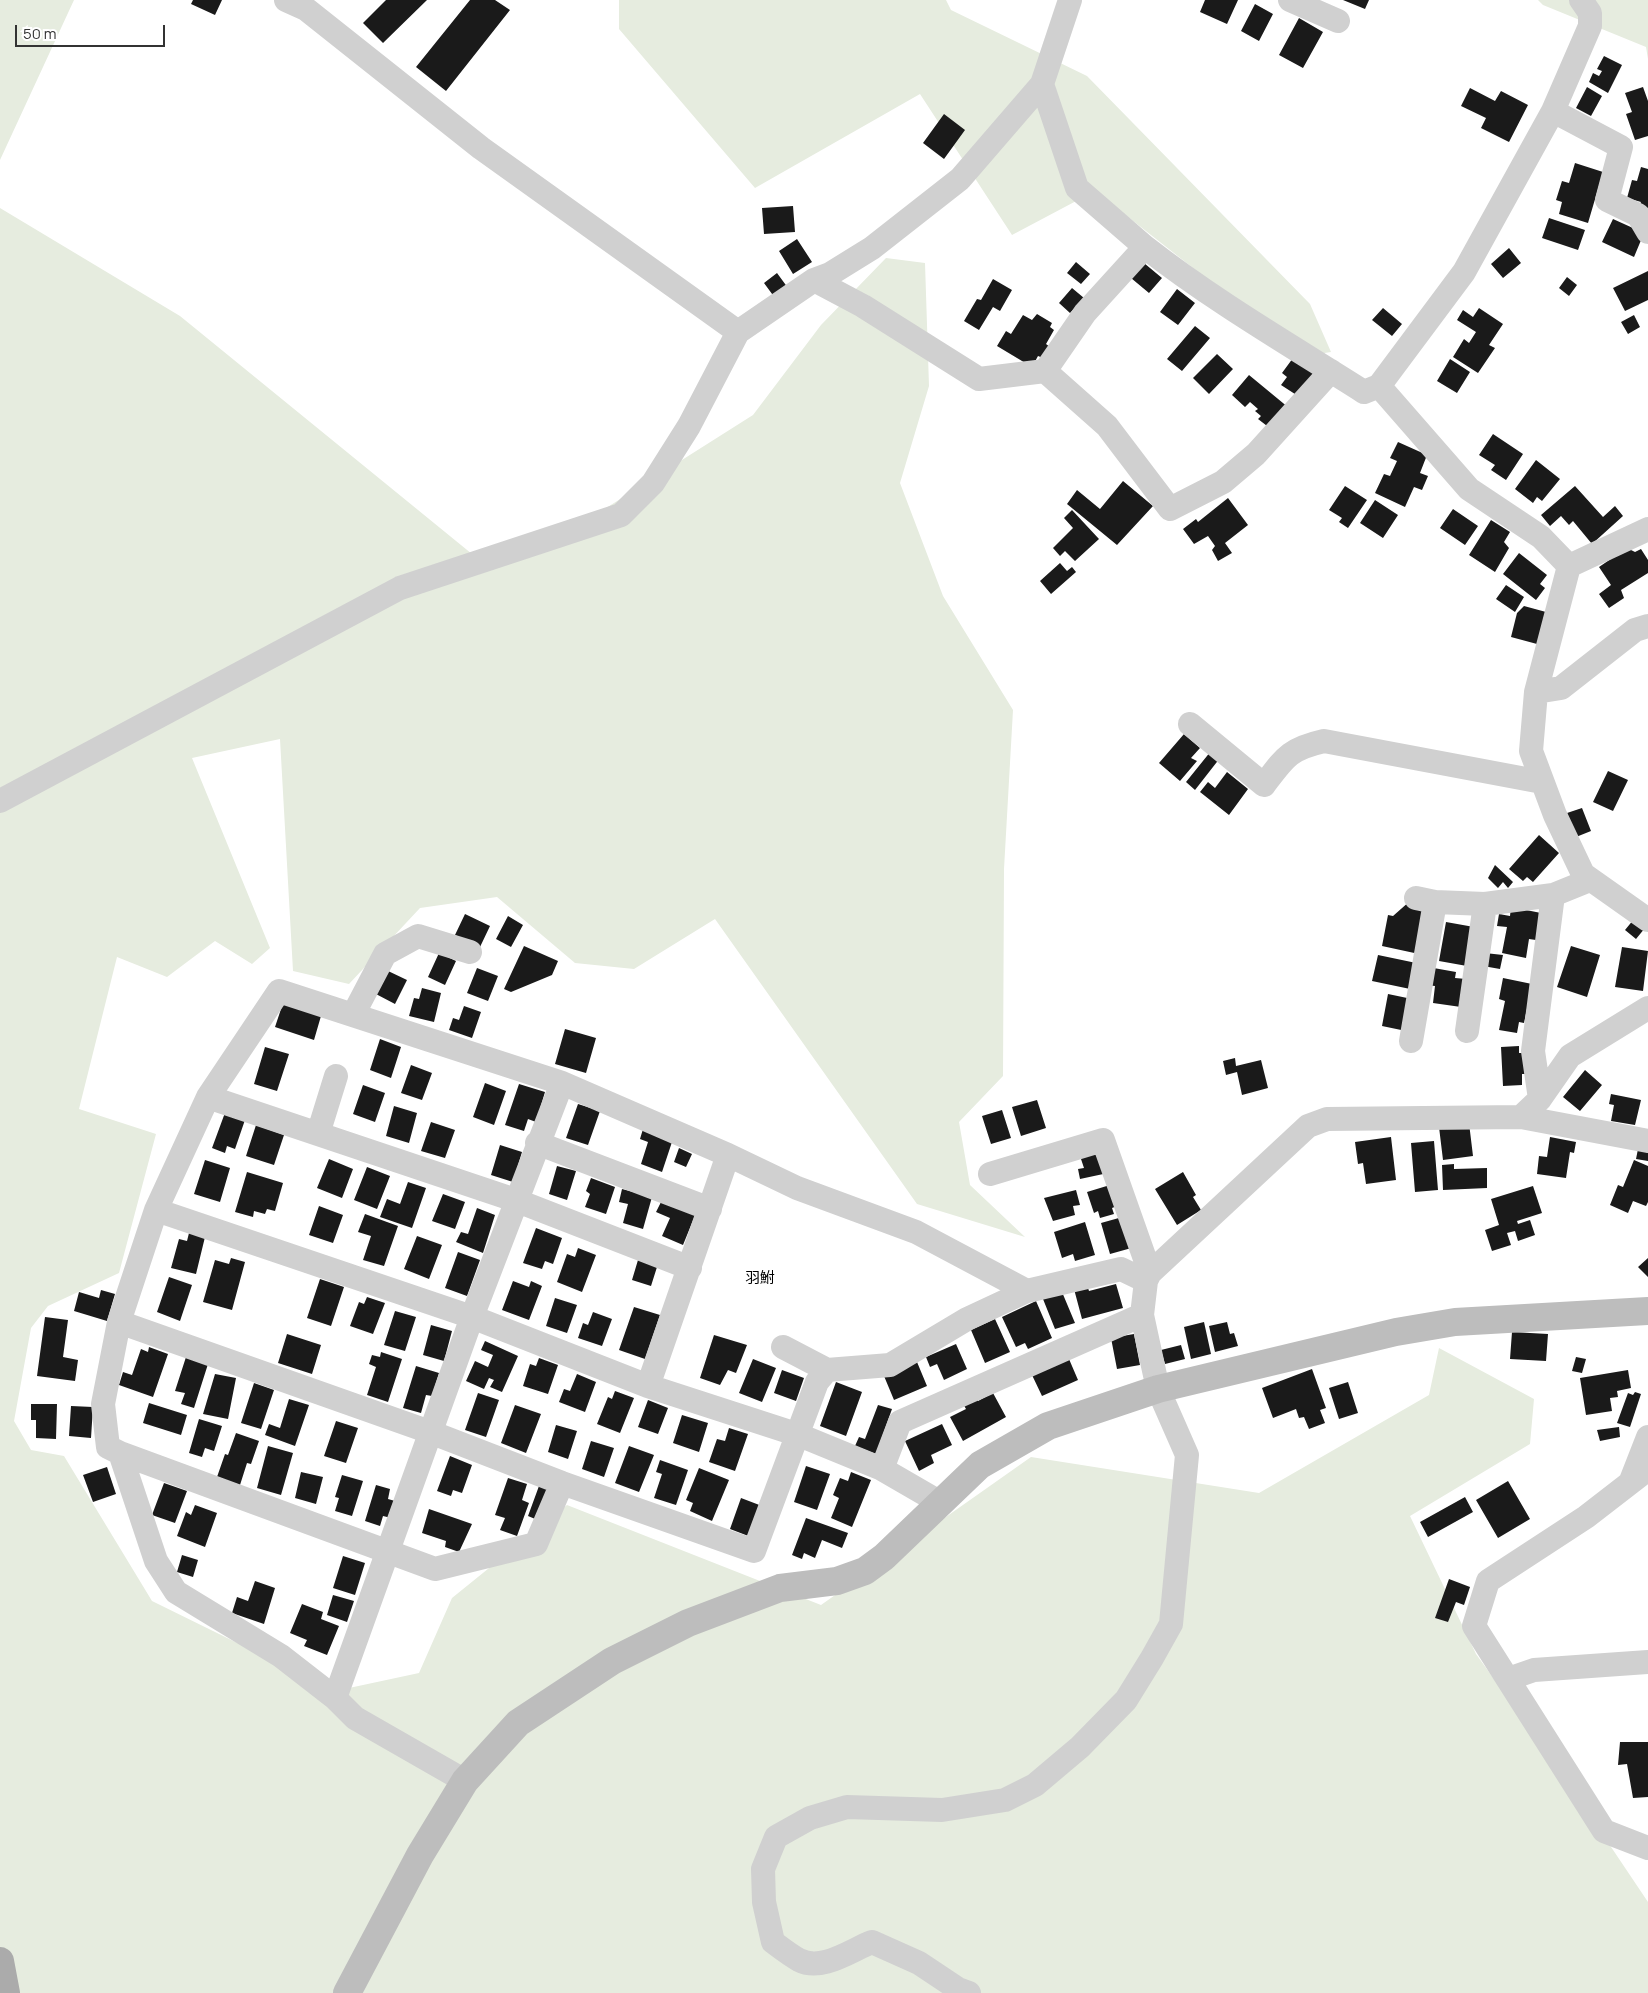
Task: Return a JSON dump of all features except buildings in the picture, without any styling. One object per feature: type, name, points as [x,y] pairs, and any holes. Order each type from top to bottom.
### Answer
[{"type":"main road","points":[[0,1961],[6,1993]]},
{"type":"street","points":[[286,0],[306,9],[480,148],[738,332]]},
{"type":"street","points":[[0,801],[400,588],[621,515],[653,483],[689,426],[738,332],[814,280],[830,274],[872,248],[960,179],[1042,84],[1070,0]]},
{"type":"street","points":[[1290,0],[1338,22]]},
{"type":"street","points":[[1042,84],[1077,188],[1145,247],[1190,280],[1364,392],[1379,386],[1464,272],[1553,111],[1590,26],[1590,13],[1581,0]]},
{"type":"street","points":[[1553,111],[1621,147],[1607,200],[1638,215],[1648,232]]},
{"type":"street","points":[[1045,372],[1085,313],[1145,247]]},
{"type":"street","points":[[814,280],[863,306],[979,379],[1045,372],[1107,426],[1170,509],[1223,482],[1256,454],[1331,371]]},
{"type":"street","points":[[1379,386],[1469,489],[1541,537],[1569,566]]},
{"type":"street","points":[[1569,566],[1648,529]]},
{"type":"street","points":[[1569,566],[1536,692],[1531,752],[1563,832],[1583,874],[1648,920]]},
{"type":"street","points":[[1536,692],[1561,688],[1635,630],[1648,626]]},
{"type":"street","points":[[1190,724],[1264,785],[1284,758],[1301,746],[1324,741],[1542,782]]},
{"type":"street","points":[[1411,1041],[1426,900],[1485,904],[1553,895],[1590,880]]},
{"type":"street","points":[[1540,1099],[1533,1051],[1553,895]]},
{"type":"street","points":[[1467,1031],[1485,904]]},
{"type":"street","points":[[353,1015],[385,954],[418,936],[470,952]]},
{"type":"street","points":[[562,1483],[536,1544],[435,1569],[108,1447],[103,1404],[119,1322],[156,1210],[208,1097],[279,991],[562,1083],[728,1155],[797,1188],[916,1232],[1027,1292]]},
{"type":"street","points":[[1521,1118],[1540,1099],[1570,1056],[1648,1008]]},
{"type":"street","points":[[318,1134],[336,1076]]},
{"type":"street","points":[[335,1698],[515,1200],[562,1083]]},
{"type":"street","points":[[208,1097],[515,1200],[690,1268]]},
{"type":"street","points":[[1148,1277],[1308,1126],[1327,1119],[1521,1118],[1648,1141]]},
{"type":"street","points":[[968,1993],[958,1989],[919,1963],[872,1942],[828,1961],[816,1964],[800,1961],[773,1942],[764,1902],[763,1869],[776,1837],[810,1818],[848,1807],[942,1810],[1005,1800],[1035,1785],[1080,1747],[1126,1700],[1171,1624],[1187,1456],[1158,1389],[1142,1315],[1148,1277],[1103,1140],[990,1174]]},
{"type":"street","points":[[537,1143],[710,1209]]},
{"type":"street","points":[[648,1386],[728,1155]]},
{"type":"street","points":[[156,1210],[472,1317],[648,1386],[799,1434],[882,1469],[939,1502]]},
{"type":"street","points":[[782,1347],[827,1370],[890,1365],[967,1319],[1027,1292],[1121,1269],[1148,1277]]},
{"type":"street","points":[[347,1993],[420,1855],[465,1782],[518,1723],[612,1661],[688,1623],[780,1588],[837,1581],[865,1572],[980,1465],[1048,1426],[1158,1389],[1396,1332],[1455,1322],[1648,1311]]},
{"type":"street","points":[[882,1469],[900,1422],[1142,1315]]},
{"type":"street","points":[[119,1322],[430,1432],[562,1483],[754,1551],[817,1382],[827,1370]]},
{"type":"street","points":[[1648,1437],[1639,1476],[1586,1518],[1488,1581],[1474,1626],[1604,1832],[1648,1848]]},
{"type":"street","points":[[120,1453],[156,1562],[176,1592],[281,1656],[335,1698],[355,1718],[465,1782]]},
{"type":"street","points":[[1508,1679],[1534,1670],[1648,1662]]},
{"type":"shaded area","points":[[0,0],[74,0],[0,160]]},
{"type":"shaded area","points":[[619,0],[946,0],[951,10],[1087,76],[1310,304],[1331,352],[1305,356],[1095,191],[1012,235],[920,94],[755,188],[619,29]]},
{"type":"shaded area","points":[[1538,0],[1648,0],[1648,59],[1646,47],[1543,5]]},
{"type":"shaded area","points":[[0,208],[180,316],[472,554],[535,553],[753,415],[821,325],[886,258],[925,263],[929,386],[900,483],[943,596],[1013,710],[1004,869],[1003,1076],[959,1122],[970,1185],[1025,1237],[917,1204],[715,919],[634,969],[575,963],[497,897],[420,908],[349,984],[293,971],[280,739],[192,758],[270,948],[252,964],[215,941],[167,977],[117,957],[79,1109],[156,1134],[119,1273],[48,1306],[31,1328],[14,1421],[31,1450],[64,1456],[152,1601],[335,1691],[419,1673],[452,1598],[567,1505],[821,1605],[1031,1457],[1259,1493],[1429,1395],[1439,1348],[1534,1399],[1530,1444],[1410,1516],[1476,1654],[1558,1768],[1648,1902],[1648,1993],[0,1993]]},
{"type":"district","name":"羽鮒","points":[[760,1279]]}]
